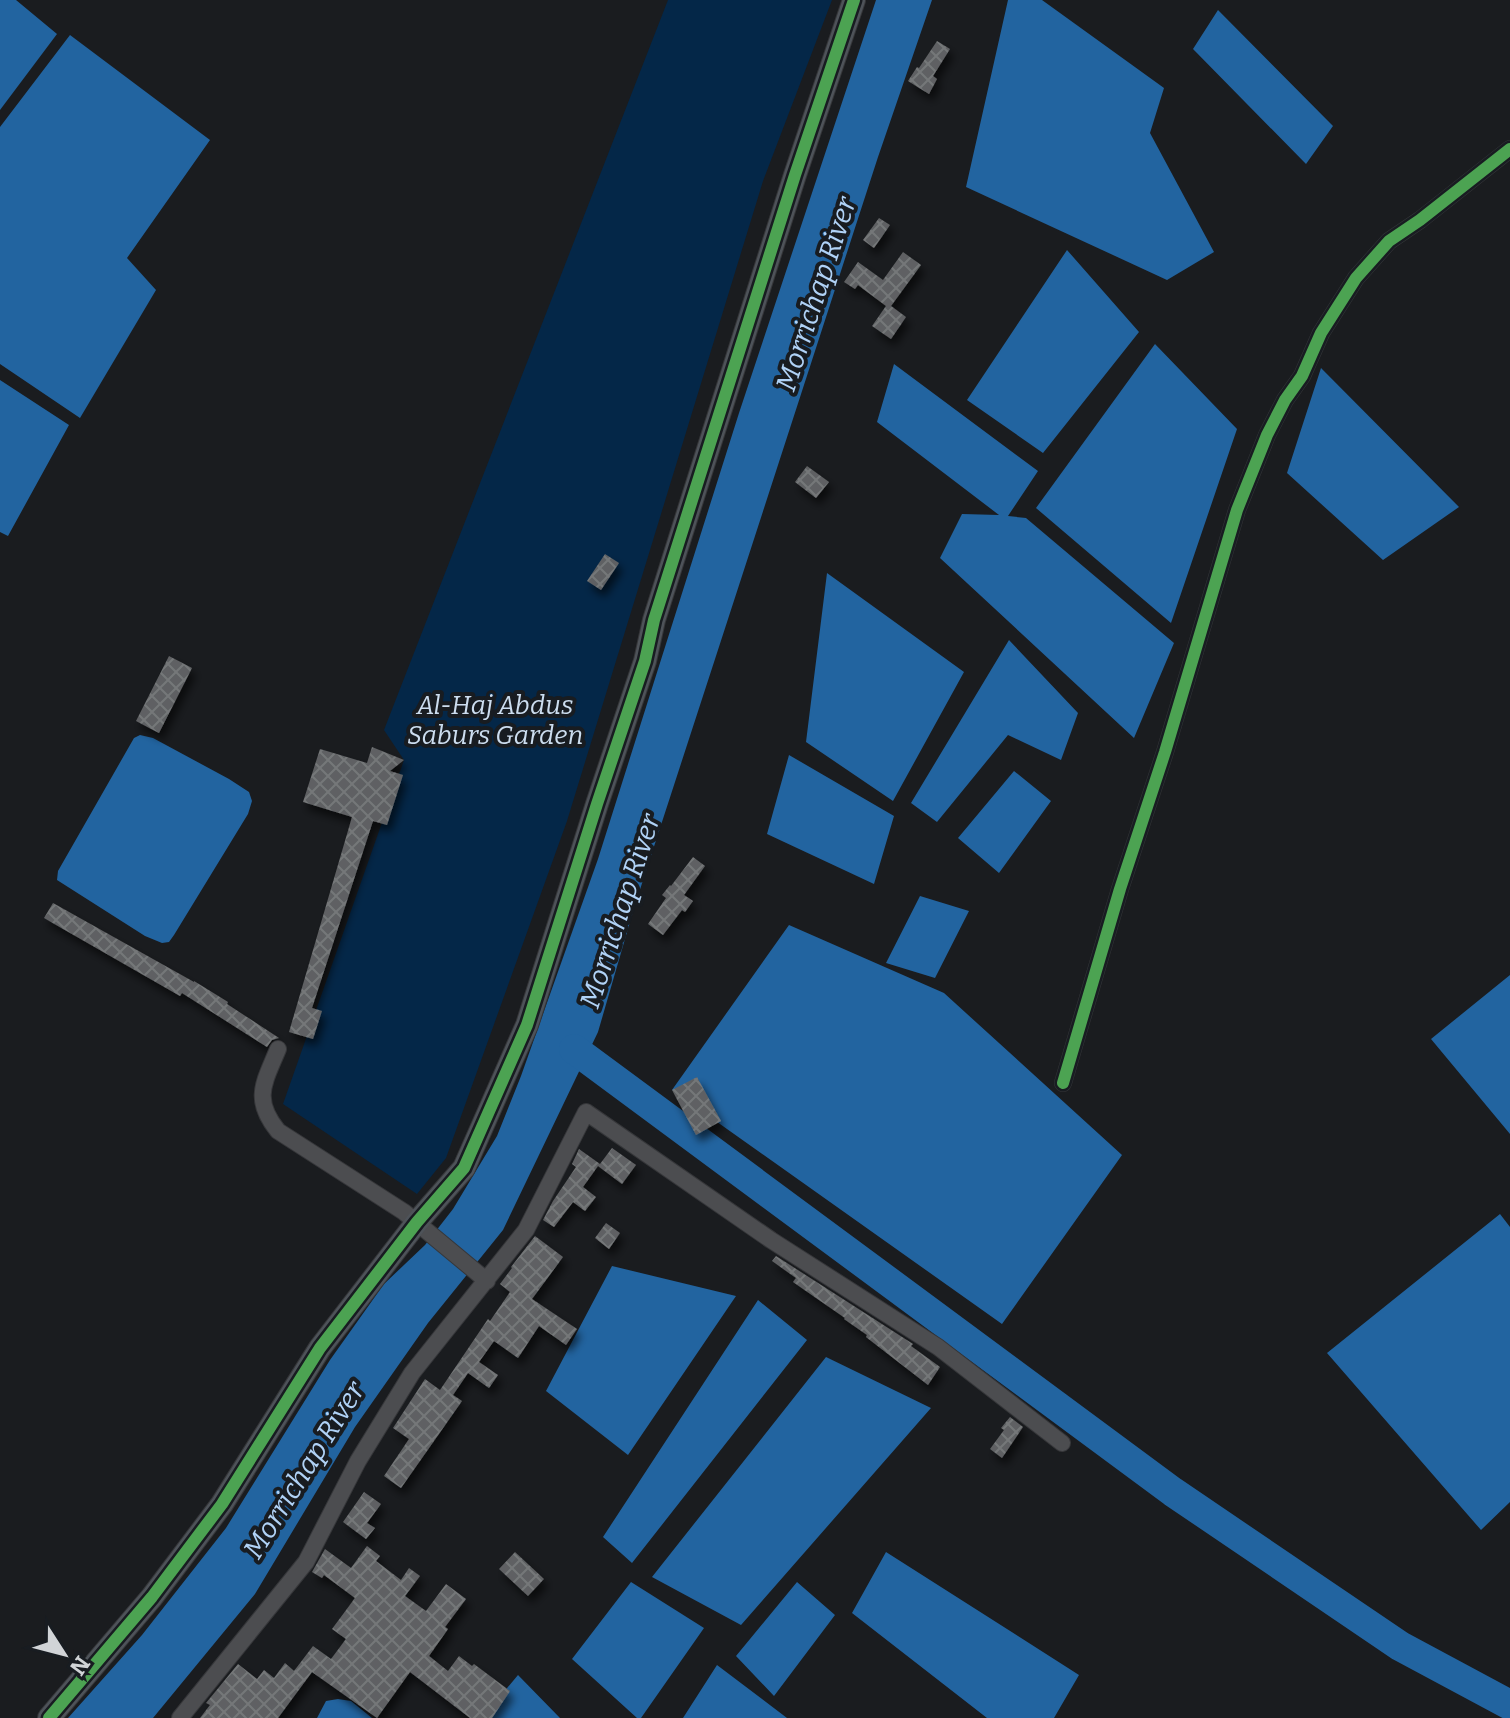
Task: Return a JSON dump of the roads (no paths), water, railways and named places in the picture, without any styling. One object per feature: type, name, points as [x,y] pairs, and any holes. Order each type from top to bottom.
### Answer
[{"type":"street","points":[[49,1718],[152,1597],[222,1504],[320,1348],[464,1168],[527,1025],[645,661],[654,620],[757,292],[854,0]]},
{"type":"street","points":[[1063,1083],[1237,510],[1267,435],[1302,376],[1321,333],[1356,278],[1389,241],[1510,149]]},
{"type":"street","points":[[278,1049],[262,1094],[270,1121],[278,1131],[404,1212],[484,1279]]},
{"type":"street","points":[[180,1718],[306,1562],[358,1461],[412,1373],[526,1230],[586,1112],[771,1240],[938,1347],[1062,1443]]},
{"type":"water","points":[[0,0],[16,0],[57,34],[0,110]]},
{"type":"water","name":"Morrichap River","points":[[876,0],[932,0],[634,908],[598,1032],[503,1230],[428,1323],[355,1427],[255,1594],[153,1718],[68,1718],[142,1635],[226,1528],[330,1360],[384,1284],[425,1245],[453,1209],[497,1136],[598,859],[739,413]]},
{"type":"water","points":[[1008,0],[1042,0],[1164,88],[1150,133],[1214,252],[1167,280],[966,187]]},
{"type":"water","points":[[1218,10],[1333,126],[1306,164],[1193,49]]},
{"type":"water","points":[[70,35],[210,140],[127,258],[156,290],[80,418],[0,364],[0,127]]},
{"type":"water","points":[[1067,250],[1139,332],[1043,453],[967,400]]},
{"type":"water","points":[[1155,344],[1237,429],[1171,623],[1036,508]]},
{"type":"water","points":[[894,364],[1038,471],[1008,516],[1026,518],[1174,643],[1134,738],[940,558],[962,514],[999,515],[877,422]]},
{"type":"water","points":[[1321,368],[1459,507],[1383,560],[1287,473]]},
{"type":"water","points":[[0,380],[69,425],[8,536],[0,532]]},
{"type":"water","points":[[827,573],[964,672],[893,801],[806,742]]},
{"type":"water","points":[[1009,640],[1078,713],[1061,760],[1008,735],[937,822],[911,803]]},
{"type":"water","points":[[140,735],[153,738],[229,779],[249,792],[252,801],[248,814],[174,935],[169,942],[162,943],[145,936],[57,880],[58,871],[134,738]]},
{"type":"water","points":[[789,755],[894,816],[874,884],[767,834]]},
{"type":"water","points":[[1014,771],[1051,801],[999,873],[958,838]]},
{"type":"water","points":[[920,896],[969,911],[935,978],[886,963]]},
{"type":"water","points":[[789,925],[944,993],[1122,1155],[1002,1324],[672,1090]]},
{"type":"water","points":[[1510,975],[1510,1134],[1431,1039]]},
{"type":"water","points":[[1500,1214],[1510,1227],[1510,1502],[1481,1530],[1327,1353]]},
{"type":"water","points":[[612,1266],[736,1296],[628,1455],[546,1391]]},
{"type":"water","points":[[758,1300],[807,1340],[632,1563],[603,1537]]},
{"type":"water","points":[[826,1357],[931,1408],[741,1625],[652,1577]]},
{"type":"water","points":[[886,1552],[1079,1675],[1054,1718],[987,1718],[852,1613]]},
{"type":"water","points":[[631,1582],[704,1628],[641,1718],[637,1718],[572,1659]]},
{"type":"water","points":[[797,1582],[835,1615],[774,1696],[736,1656]]},
{"type":"water","points":[[717,1665],[787,1718],[683,1718]]},
{"type":"water","points":[[518,1675],[560,1718],[482,1718]]},
{"type":"water","points":[[326,1701],[351,1701],[372,1718],[317,1718]]},
{"type":"waterway","points":[[574,1049],[1173,1492],[1400,1646],[1510,1705]]},
{"type":"park label","name":"Al-Haj Abdus Saburs Garden","points":[[495,720]]}]
